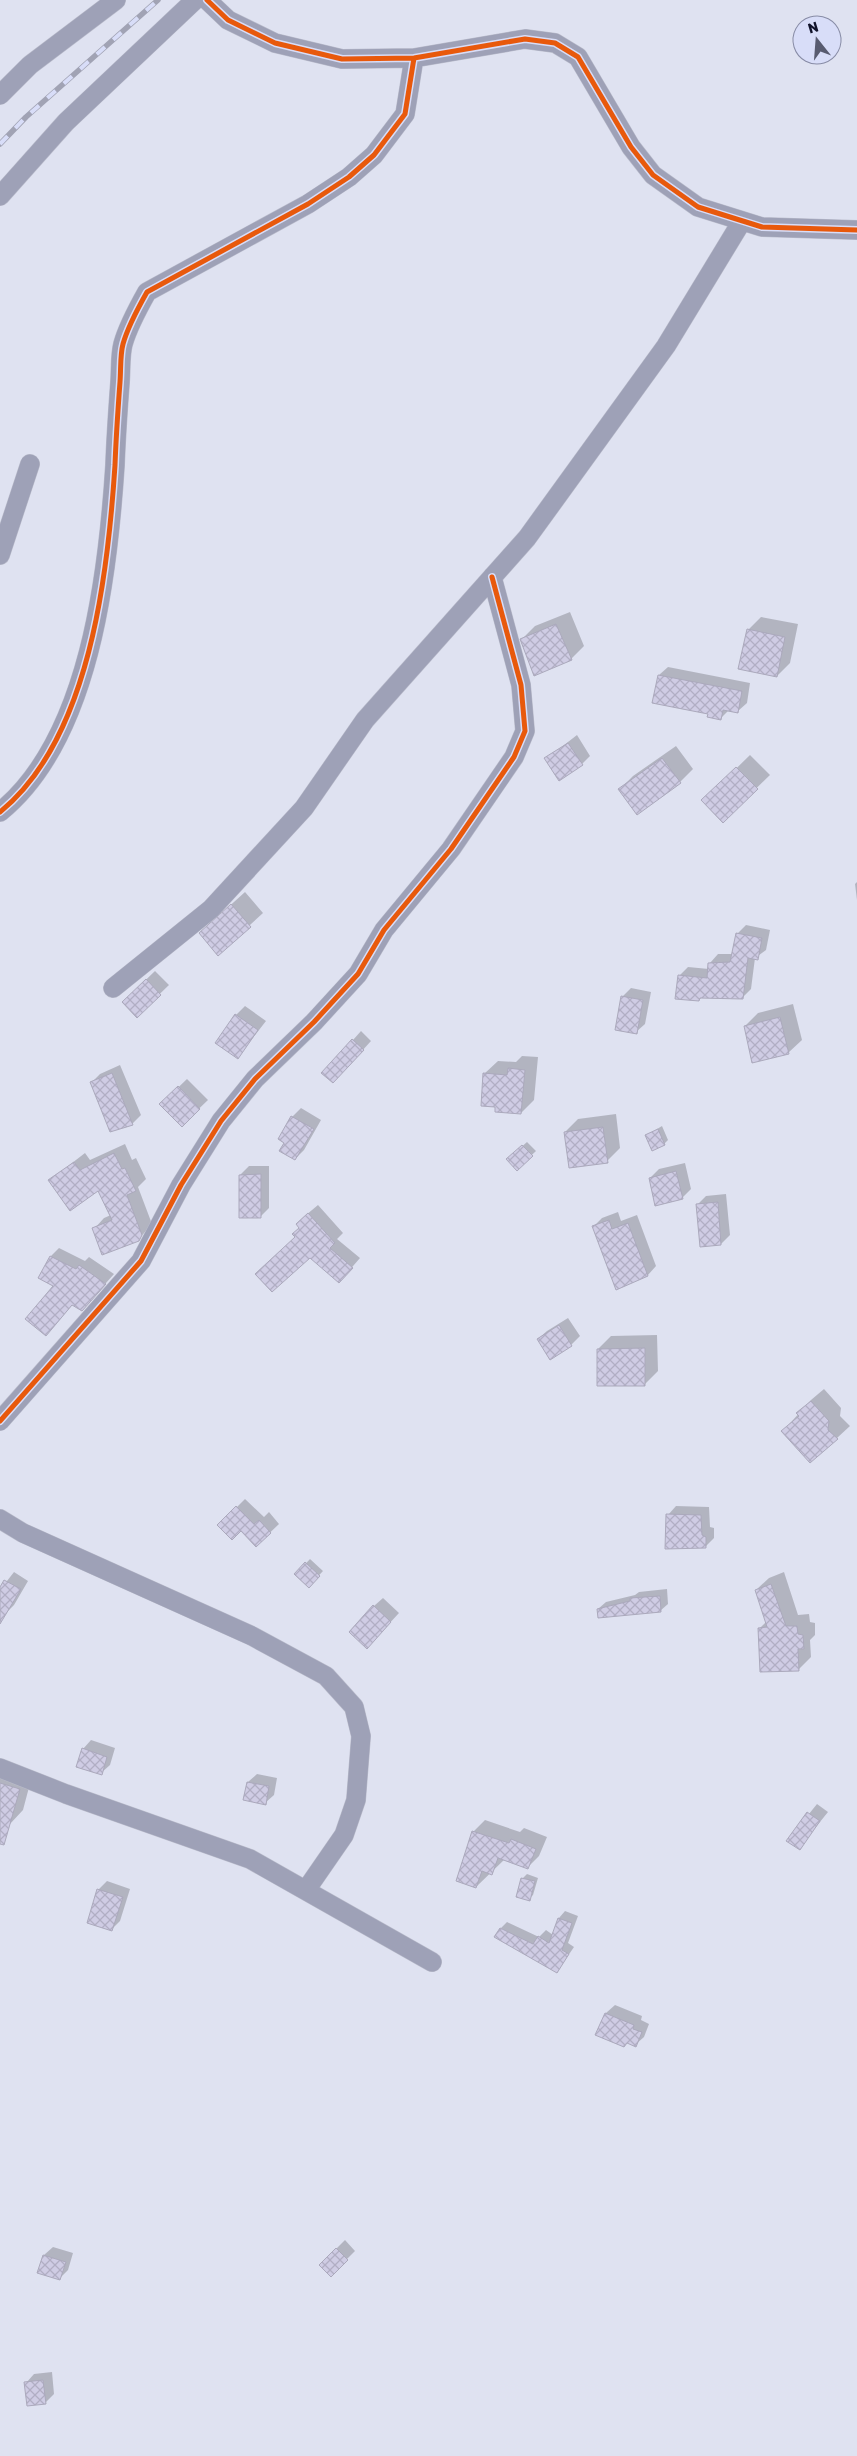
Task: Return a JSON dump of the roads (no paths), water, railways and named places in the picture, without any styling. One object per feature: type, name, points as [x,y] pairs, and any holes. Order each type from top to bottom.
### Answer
[{"type":"street","points":[[0,95],[30,65],[116,0]]},
{"type":"street","points":[[0,196],[66,122],[195,0]]},
{"type":"street","points":[[207,0],[228,20],[275,43],[342,59],[414,58],[524,39],[555,42],[578,58],[631,147],[653,176],[698,206],[762,227],[857,230]]},
{"type":"street","points":[[0,812],[20,796],[54,747],[77,688],[97,624],[112,502],[123,344],[135,312],[147,292],[308,204],[349,177],[374,155],[405,114],[414,58]]},
{"type":"street","points":[[113,988],[211,909],[304,808],[365,720],[527,538],[649,370],[742,221]]},
{"type":"street","points":[[0,555],[30,464]]},
{"type":"street","points":[[0,1421],[141,1261],[181,1186],[221,1121],[255,1078],[314,1022],[358,974],[384,930],[451,849],[514,757],[525,731],[521,685],[492,577]]},
{"type":"street","points":[[0,1519],[23,1533],[260,1640],[326,1676],[354,1708],[361,1736],[356,1800],[344,1835],[306,1890]]},
{"type":"street","points":[[0,1768],[66,1794],[250,1859],[432,1962]]},
{"type":"railway","points":[[0,144],[26,117],[158,0]]}]
